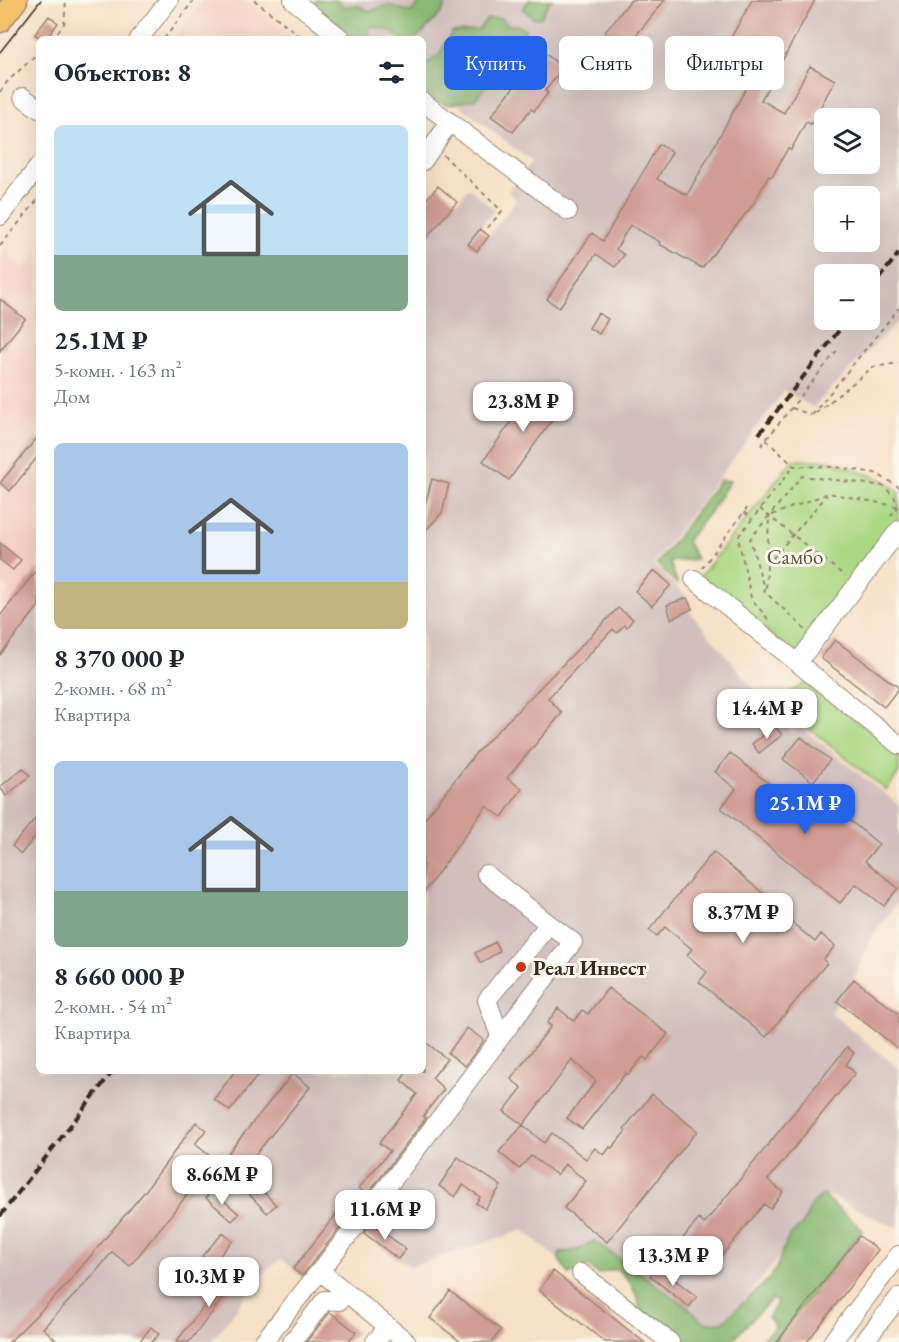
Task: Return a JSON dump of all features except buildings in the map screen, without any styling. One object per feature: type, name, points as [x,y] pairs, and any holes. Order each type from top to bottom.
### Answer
[{"type":"main road","points":[[0,21],[16,0]]},
{"type":"street","points":[[141,36],[169,0]]},
{"type":"street","points":[[292,0],[338,36]]},
{"type":"street","points":[[23,97],[36,107]]},
{"type":"street","points":[[426,104],[568,212]]},
{"type":"street","points":[[426,158],[449,123]]},
{"type":"street","points":[[0,216],[36,170]]},
{"type":"street","points":[[798,662],[856,585],[891,527]]},
{"type":"street","points":[[694,579],[899,745]]},
{"type":"street","points":[[262,1342],[420,1147],[500,1036],[573,942],[486,874]]},
{"type":"street","points":[[500,1036],[487,1000],[549,924]]},
{"type":"street","points":[[832,1342],[899,1255]]},
{"type":"street","points":[[320,1270],[407,1342]]},
{"type":"street","points":[[581,1273],[670,1342]]},
{"type":"street","points":[[292,1342],[325,1300],[339,1301],[346,1292]]},
{"type":"street","points":[[864,1342],[899,1297]]},
{"type":"street","points":[[375,1342],[388,1326]]},
{"type":"path","points":[[54,36],[64,24],[66,0]]},
{"type":"path","points":[[166,36],[195,0]]},
{"type":"path","points":[[254,0],[300,36]]},
{"type":"path","points":[[0,92],[7,82],[36,55]]},
{"type":"path","points":[[435,146],[502,211],[484,232]]},
{"type":"path","points":[[0,246],[36,202]]},
{"type":"path","points":[[812,415],[899,308]]},
{"type":"path","points":[[761,446],[839,348]]},
{"type":"path","points":[[812,415],[873,368],[899,363]]},
{"type":"path","points":[[792,408],[812,415]]},
{"type":"path","points":[[766,440],[794,466],[835,467],[875,473],[899,487]]},
{"type":"path","points":[[769,619],[751,598],[738,537],[794,466]]},
{"type":"path","points":[[814,641],[804,628],[765,592],[750,539],[802,476],[884,486],[895,498],[898,508],[891,527]]},
{"type":"path","points":[[770,516],[829,493],[898,508]]},
{"type":"path","points":[[767,565],[829,493]]},
{"type":"path","points":[[694,579],[747,507]]},
{"type":"path","points":[[760,509],[856,585]]},
{"type":"path","points":[[744,512],[752,519]]},
{"type":"path","points":[[765,592],[770,516]]},
{"type":"shaded area","points":[[204,0],[245,0],[290,36],[175,36]]},
{"type":"shaded area","points":[[325,0],[899,0],[899,320],[813,407],[784,391],[653,564],[687,598],[692,609],[689,611],[791,733],[801,728],[899,805],[899,900],[872,936],[854,979],[830,1012],[899,1069],[899,1227],[892,1226],[829,1195],[716,1339],[595,1247],[574,1272],[523,1230],[410,1267],[347,1221],[303,1277],[281,1259],[263,1273],[211,1342],[0,1342],[0,655],[36,610],[36,1074],[426,1074],[426,200],[438,186],[457,202],[469,188],[494,210],[468,244],[477,251],[516,200],[508,191],[532,162],[426,79],[426,36],[371,36]]},
{"type":"shaded area","points":[[6,252],[24,268],[36,253],[36,610],[0,655],[0,603],[10,590],[0,580],[0,260]]},
{"type":"green space","points":[[315,0],[336,0],[344,7],[356,5],[370,11],[388,5],[411,12],[423,0],[447,0],[443,11],[419,36],[397,36],[390,30],[370,26],[368,36],[350,36],[337,22],[316,12]]},
{"type":"green space","points":[[529,0],[552,0],[541,17],[533,18],[523,9]]},
{"type":"green space","points":[[501,18],[510,26],[516,25],[525,29],[523,36],[450,36],[452,32],[478,30],[487,19]]},
{"type":"green space","points":[[444,46],[444,90],[482,90],[475,99],[448,105],[426,96],[426,64],[439,55]]},
{"type":"green space","name":"Самбо","points":[[793,460],[828,460],[885,481],[899,492],[899,519],[797,656],[700,577]]},
{"type":"green space","points":[[720,480],[730,481],[710,512],[687,540],[696,559],[670,562],[678,585],[657,564]]},
{"type":"green space","points":[[806,683],[899,754],[899,773],[886,790],[775,701]]},
{"type":"green space","points":[[823,1195],[863,1230],[774,1342],[759,1342],[775,1327],[773,1321],[768,1318],[777,1303],[772,1299],[732,1340],[706,1342],[680,1340],[677,1342],[644,1329],[639,1303],[633,1288],[616,1269],[598,1274],[588,1266],[570,1275],[559,1260],[560,1253],[578,1250],[594,1241],[686,1306],[701,1320],[706,1323],[723,1322],[771,1277],[789,1236],[802,1225],[813,1203]]},
{"type":"tram line","points":[[0,52],[41,0]]},
{"type":"railway","points":[[880,277],[899,253]]},
{"type":"railway","points":[[759,434],[839,330]]},
{"type":"railway","points":[[0,1216],[111,1074]]},
{"type":"place","name":"Реал Инвест","points":[[521,967]]}]
